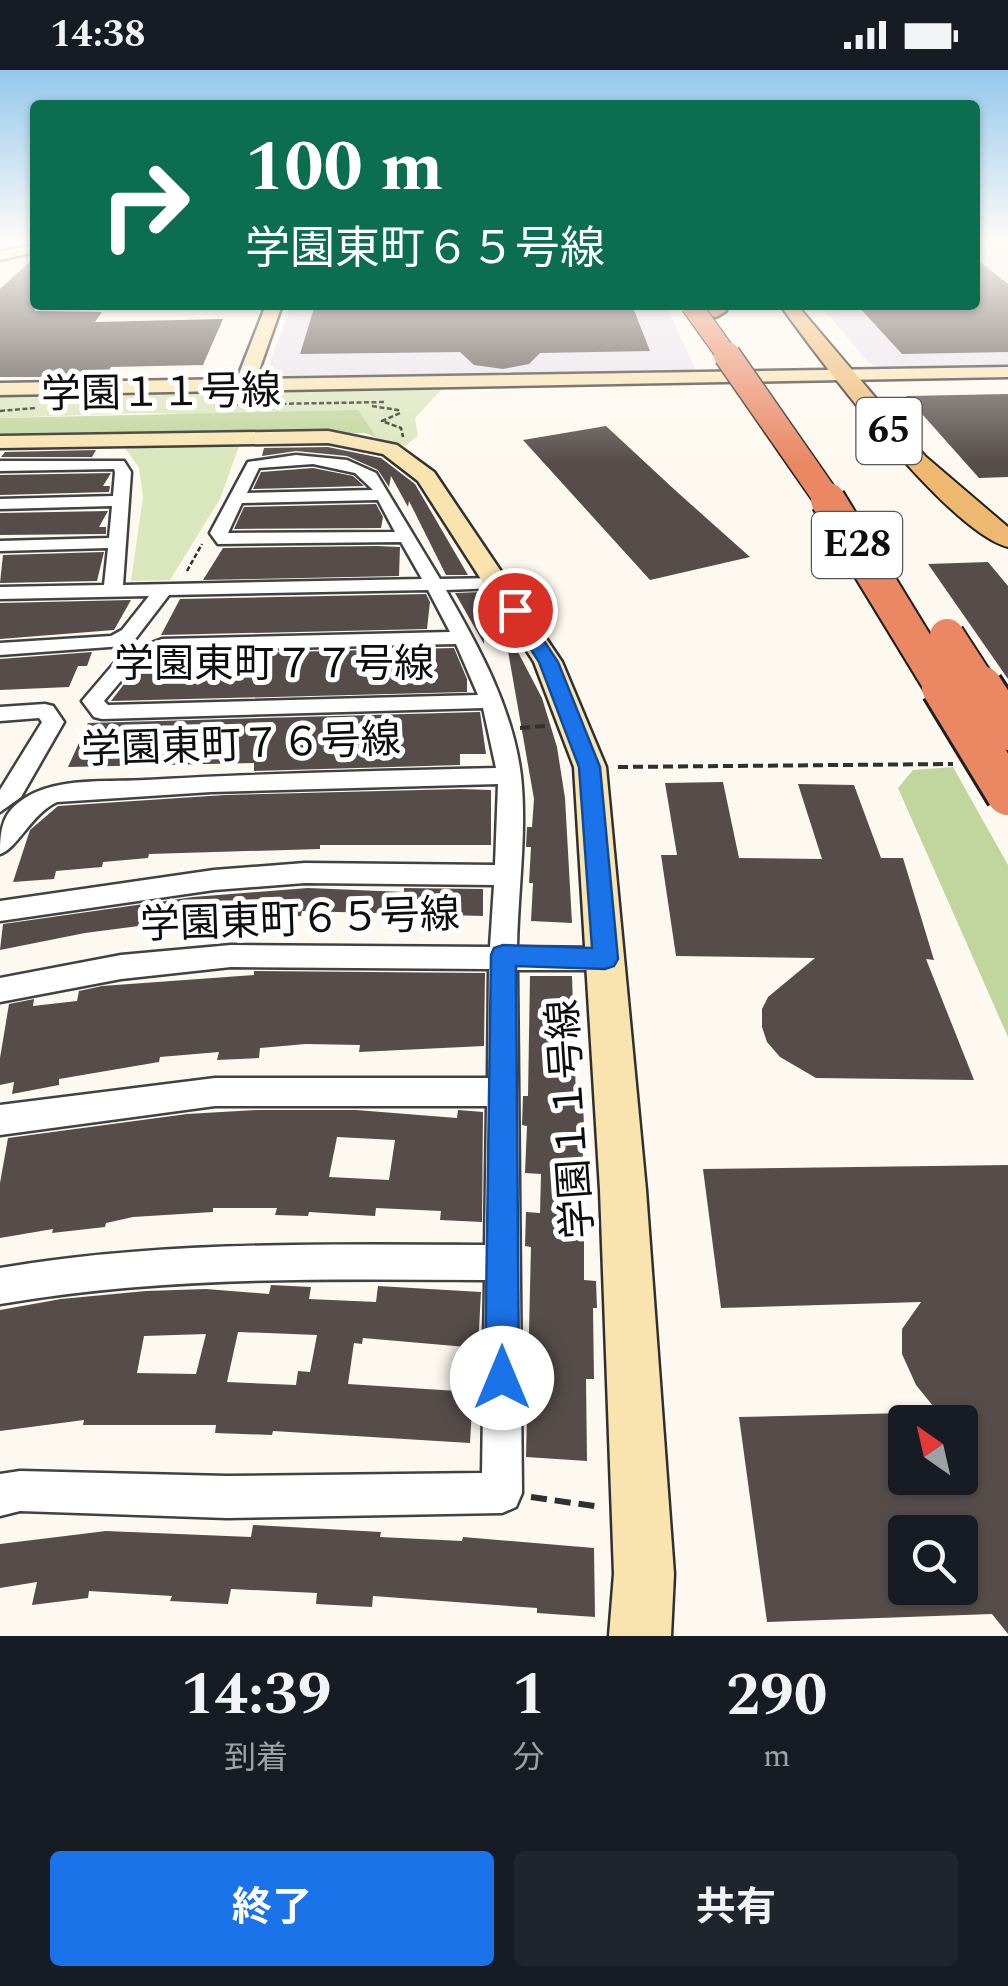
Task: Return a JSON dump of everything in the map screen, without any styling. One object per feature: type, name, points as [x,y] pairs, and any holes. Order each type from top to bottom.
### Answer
[{"type":"highway","name":"E28","points":[[714,317],[1008,794]]},
{"type":"highway","name":"E28","points":[[716,317],[834,468],[1008,729]]},
{"type":"main road","name":"65","points":[[799,317],[955,481],[1008,523]]},
{"type":"main road","name":"65","points":[[815,317],[900,443],[956,500],[1008,539]]},
{"type":"street","points":[[245,384],[270,317]]},
{"type":"street","points":[[0,388],[1008,372]]},
{"type":"street","name":"学園１１号線","points":[[0,442],[328,437],[390,449],[426,476],[548,662],[590,767],[623,1190],[644,1574],[640,1636]]},
{"type":"street","points":[[0,1495],[20,1491],[228,1497],[502,1494],[503,955],[510,776],[500,729],[434,584],[370,476],[314,460],[253,465],[219,532],[224,540],[406,537]]},
{"type":"street","points":[[0,466],[119,464],[123,472],[114,591]]},
{"type":"street","points":[[236,498],[381,495]]},
{"type":"street","points":[[0,504],[121,501]]},
{"type":"street","points":[[0,546],[119,543]]},
{"type":"street","points":[[0,593],[498,583]]},
{"type":"street","points":[[0,650],[116,642],[129,634],[170,590]]},
{"type":"street","name":"学園東町７７号線","points":[[461,638],[162,646],[140,650],[126,659],[93,701],[102,712],[489,701]]},
{"type":"street","points":[[0,714],[45,711],[53,722],[12,791],[0,804]]},
{"type":"street","name":"学園東町７６号線","points":[[0,845],[19,814],[36,800],[55,794],[211,784],[510,776]]},
{"type":"street","points":[[0,911],[214,880],[305,874],[506,876]]},
{"type":"street","name":"学園東町６５号線","points":[[0,990],[121,967],[231,956],[503,955],[605,959]]},
{"type":"street","points":[[0,1120],[215,1092],[503,1092]]},
{"type":"street","points":[[0,1286],[62,1274],[141,1267],[502,1263]]},
{"type":"path","points":[[368,404],[400,414],[382,420],[404,430],[402,438],[390,449]]},
{"type":"path","points":[[170,590],[204,541]]},
{"type":"path","points":[[500,729],[574,724]]},
{"type":"path","points":[[590,767],[968,764]]},
{"type":"path","points":[[502,1494],[640,1512]]},
{"type":"shaded area","points":[[287,317],[671,317],[696,371],[276,376],[267,371]]},
{"type":"shaded area","points":[[830,317],[1008,317],[1008,365],[884,368],[869,363]]},
{"type":"green space","points":[[444,387],[415,418],[418,436],[405,446],[377,438],[361,419],[144,413],[0,418],[0,395]]},
{"type":"green space","points":[[358,410],[377,438],[366,433],[0,437],[0,418]]},
{"type":"green space","points":[[239,446],[220,499],[170,580],[131,581],[143,497],[139,468],[125,448]]},
{"type":"green space","points":[[953,767],[1008,865],[1008,1037],[898,788],[913,770]]},
{"type":"building","points":[[0,317],[98,317],[95,322],[223,319],[203,365],[111,367],[105,377],[0,377]]},
{"type":"building","points":[[311,317],[637,317],[650,351],[540,353],[529,364],[503,369],[474,365],[460,352],[300,354]]},
{"type":"building","points":[[868,317],[1008,317],[1008,352],[902,354]]},
{"type":"building","points":[[1008,394],[1008,477],[979,478],[906,396]]},
{"type":"building","points":[[606,426],[750,557],[650,580],[523,440]]},
{"type":"building","points":[[328,447],[381,458],[415,484],[468,575],[446,575],[409,501],[408,507],[391,476],[389,487],[378,470],[347,456],[296,451],[262,456],[264,448]]},
{"type":"building","points":[[96,450],[92,457],[1,457],[5,452]]},
{"type":"building","points":[[313,468],[353,476],[364,486],[253,489],[261,472]]},
{"type":"building","points":[[111,473],[103,486],[110,486],[109,492],[0,495],[0,475]]},
{"type":"building","points":[[376,504],[383,517],[381,528],[234,529],[244,507]]},
{"type":"building","points":[[108,511],[99,527],[106,527],[106,534],[0,535],[0,513]]},
{"type":"building","points":[[400,547],[399,576],[203,580],[223,548]]},
{"type":"building","points":[[104,552],[97,581],[0,583],[3,555]]},
{"type":"building","points":[[988,562],[1008,586],[1008,679],[928,564]]},
{"type":"building","points":[[482,592],[494,612],[484,613],[484,644],[455,593]]},
{"type":"building","points":[[426,594],[430,602],[427,629],[161,635],[180,599]]},
{"type":"building","points":[[131,600],[114,630],[0,639],[0,603]]},
{"type":"building","points":[[508,633],[542,698],[557,747],[565,798],[572,923],[531,921],[531,847],[526,847],[534,799],[505,634]]},
{"type":"building","points":[[454,648],[467,679],[467,692],[111,701],[138,666],[163,655]]},
{"type":"building","points":[[92,652],[87,666],[78,666],[69,687],[0,690],[0,659]]},
{"type":"building","points":[[480,712],[486,754],[460,754],[460,765],[254,771],[254,763],[68,767],[88,723]]},
{"type":"building","points":[[723,782],[739,858],[822,859],[798,784],[854,785],[881,858],[903,858],[934,960],[926,959],[974,1080],[816,1078],[780,1057],[767,1042],[762,1027],[762,1009],[768,997],[815,958],[676,956],[661,855],[677,855],[665,783]]},
{"type":"building","points":[[491,790],[491,845],[320,845],[320,849],[149,854],[148,858],[103,862],[102,867],[56,871],[54,879],[13,882],[30,830],[58,806],[225,795]]},
{"type":"building","points":[[308,888],[404,892],[404,888],[483,889],[483,916],[302,911],[301,916],[269,919],[269,912],[231,914],[85,933],[0,950],[3,924],[193,897]]},
{"type":"building","points":[[254,971],[485,973],[484,1046],[359,1052],[360,1045],[306,1044],[260,1048],[259,1058],[217,1060],[219,1052],[160,1057],[159,1062],[59,1079],[59,1085],[12,1094],[14,1082],[0,1085],[9,1004],[34,999],[33,1006],[77,1001],[79,991],[102,986],[254,975]]},
{"type":"building","points":[[530,976],[572,976],[576,1098],[583,1098],[584,1128],[582,1176],[575,1175],[575,1214],[584,1215],[584,1280],[596,1281],[597,1308],[593,1308],[594,1379],[586,1379],[587,1461],[526,1457],[531,1247],[525,1246],[526,1212],[540,1213],[541,1174],[525,1173],[527,1126],[522,1125],[523,1096],[528,1096]]},
{"type":"building","points":[[356,1110],[457,1118],[458,1110],[483,1112],[482,1222],[440,1220],[441,1211],[376,1208],[375,1216],[309,1212],[308,1216],[275,1215],[277,1208],[213,1208],[213,1212],[133,1217],[106,1223],[105,1227],[52,1233],[53,1229],[0,1238],[0,1183],[8,1138],[187,1114]],"holes":[[[337,1137],[395,1140],[389,1180],[329,1177]]]},
{"type":"building","points":[[1008,1165],[1008,1634],[992,1614],[767,1622],[739,1417],[888,1413],[888,1495],[978,1495],[978,1405],[932,1405],[916,1385],[902,1354],[902,1329],[921,1302],[721,1308],[703,1169]]},
{"type":"building","points":[[271,1285],[311,1287],[309,1299],[376,1302],[378,1286],[481,1292],[478,1348],[363,1338],[362,1344],[354,1343],[348,1384],[473,1392],[470,1443],[273,1431],[272,1435],[215,1433],[216,1425],[83,1425],[84,1420],[0,1431],[0,1310],[61,1299],[146,1291],[206,1289],[269,1294]],"holes":[[[238,1332],[317,1335],[310,1372],[298,1371],[296,1385],[227,1382]],[[206,1334],[196,1374],[137,1373],[144,1336]]]},
{"type":"building","points":[[253,1525],[381,1532],[380,1537],[462,1541],[463,1537],[594,1548],[595,1617],[537,1613],[537,1608],[373,1596],[372,1607],[316,1604],[317,1593],[231,1589],[228,1604],[89,1591],[88,1598],[32,1605],[37,1582],[0,1588],[0,1544],[106,1531],[251,1537]]},
{"type":"route","points":[[502,1378],[503,955],[605,959],[590,767],[548,662],[515,610]]}]
